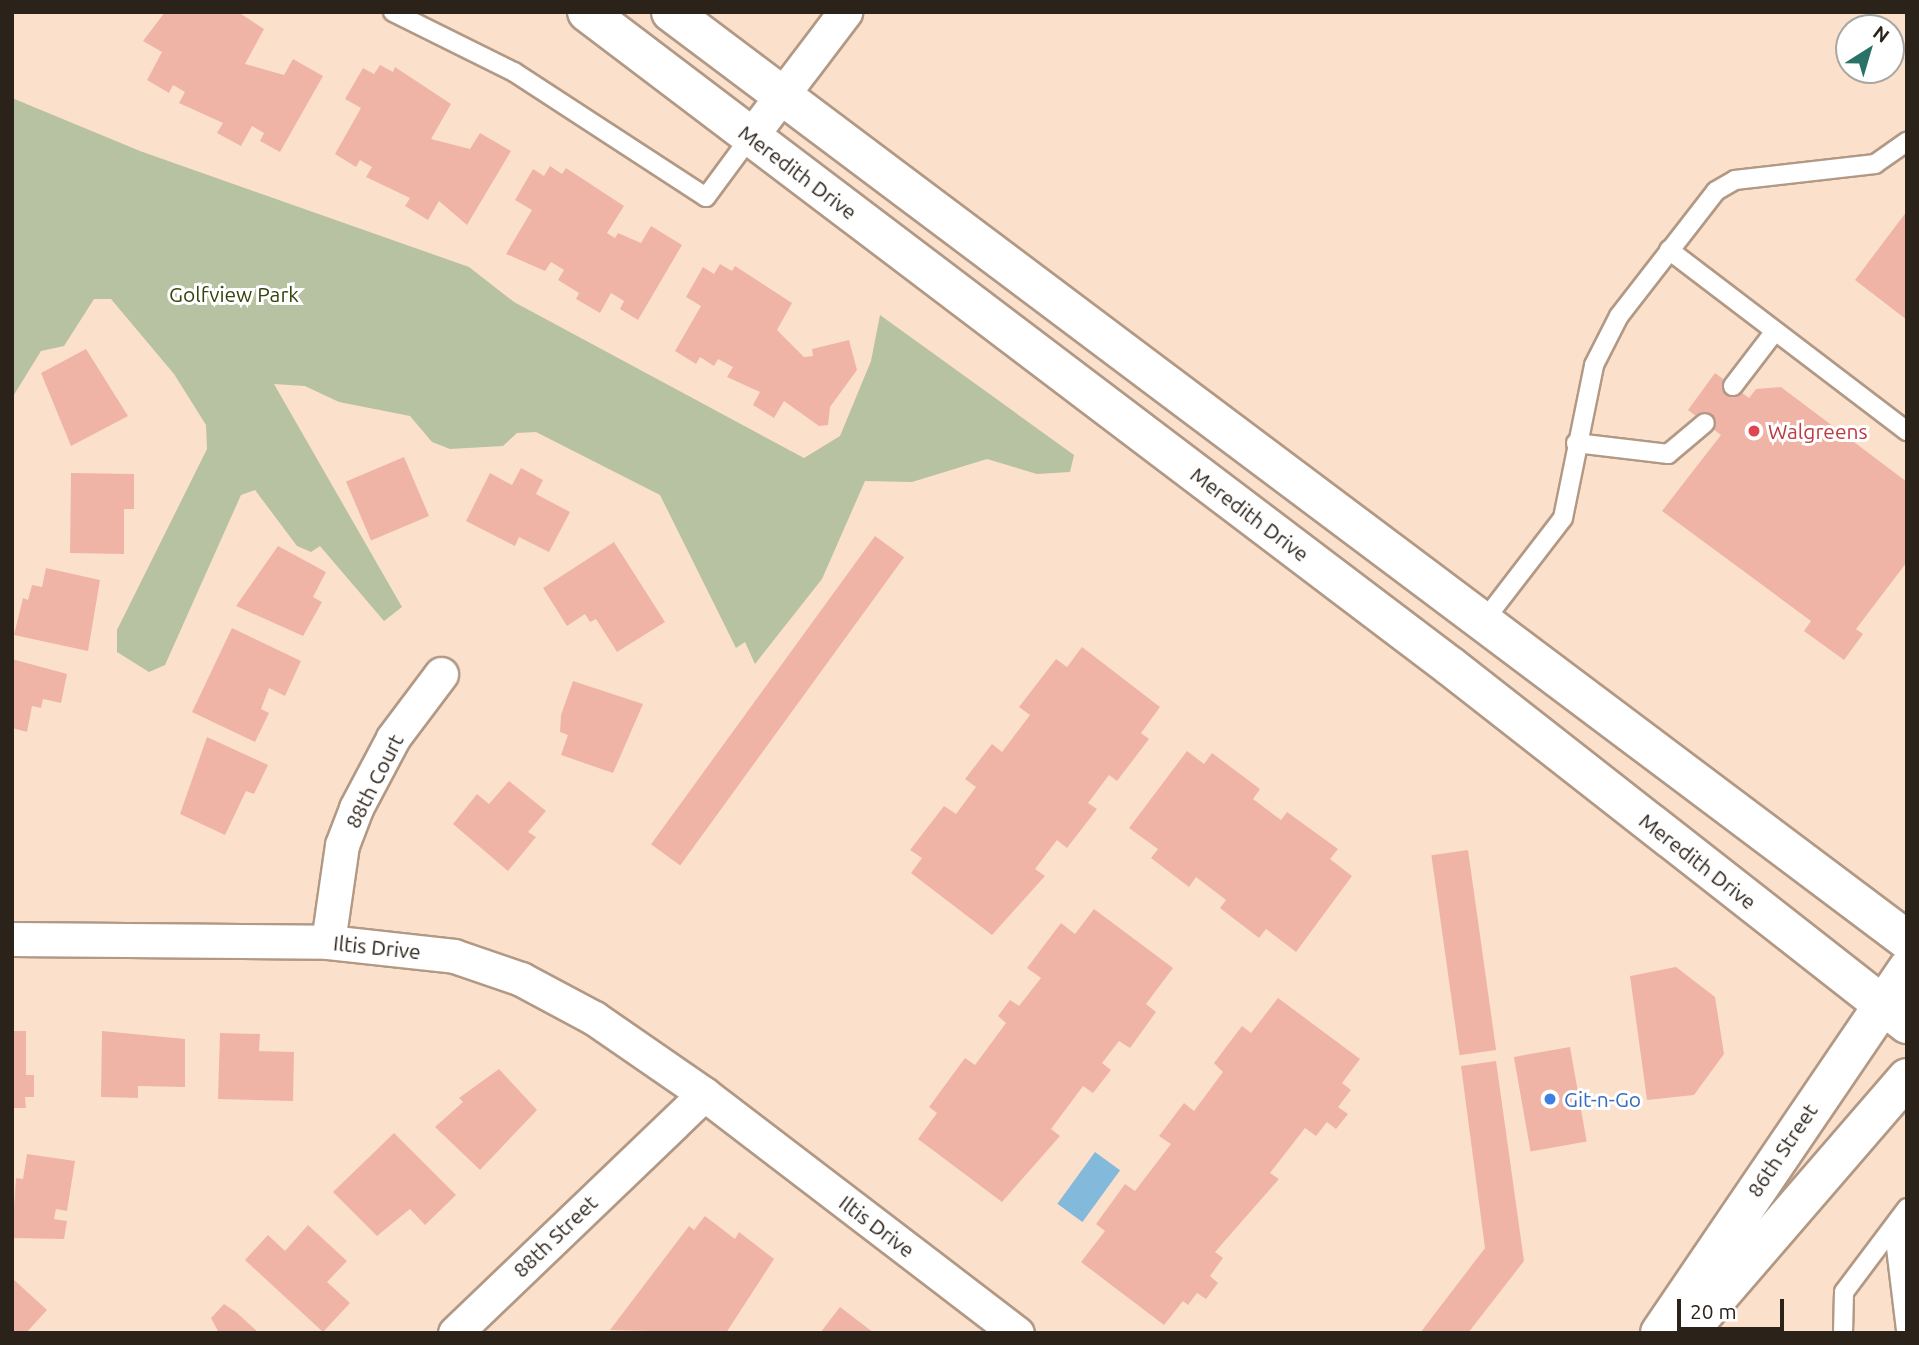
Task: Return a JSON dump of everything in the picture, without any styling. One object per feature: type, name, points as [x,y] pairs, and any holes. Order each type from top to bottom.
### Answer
[{"type":"main road","name":"Meredith Drive","points":[[587,12],[1450,666],[1893,1014]]},
{"type":"main road","points":[[671,12],[1907,940]]},
{"type":"main road","name":"86th Street","points":[[1660,1333],[1893,1014],[1907,969]]},
{"type":"main road","name":"86th Street","points":[[1686,1333],[1907,1078]]},
{"type":"street","points":[[751,136],[845,12]]},
{"type":"street","name":"88th Court","points":[[328,942],[342,845],[356,808],[393,738],[441,674]]},
{"type":"street","name":"Iltis Drive","points":[[12,939],[328,942],[454,956],[520,979],[594,1018],[705,1094],[1017,1333]]},
{"type":"street","name":"88th Street","points":[[455,1333],[655,1138],[705,1094]]},
{"type":"lane","points":[[393,12],[536,84],[706,197],[751,136]]},
{"type":"lane","points":[[1483,622],[1563,518],[1576,443],[1594,365],[1619,316],[1716,191],[1735,180],[1875,164],[1907,142]]},
{"type":"lane","points":[[1669,250],[1907,431]]},
{"type":"lane","points":[[1733,386],[1775,331]]},
{"type":"lane","points":[[1576,443],[1668,454],[1705,423]]},
{"type":"lane","points":[[1843,1333],[1844,1292],[1907,1208]]},
{"type":"lane","points":[[1906,1330],[1896,1247],[1907,1233]]},
{"type":"green space","name":"Golfview Park","points":[[12,98],[140,151],[469,267],[514,302],[804,458],[840,436],[871,361],[880,315],[1074,455],[1070,472],[1037,474],[987,459],[912,482],[865,481],[822,579],[755,664],[745,642],[736,648],[660,495],[536,432],[517,433],[503,446],[450,449],[432,442],[410,416],[339,402],[305,386],[274,384],[402,607],[384,621],[320,546],[311,552],[297,546],[255,490],[241,495],[165,665],[149,672],[117,652],[117,630],[207,449],[206,425],[174,374],[111,299],[94,299],[64,346],[41,351],[12,398]]},
{"type":"water","points":[[1095,1152],[1120,1170],[1082,1222],[1057,1204]]},
{"type":"building","points":[[165,12],[238,12],[264,29],[245,64],[284,75],[293,59],[323,76],[280,152],[260,141],[264,133],[252,126],[241,146],[217,133],[223,123],[179,103],[185,92],[173,85],[169,93],[147,80],[162,52],[143,41]]},
{"type":"building","points":[[380,65],[393,72],[395,67],[451,104],[431,139],[470,149],[480,133],[511,151],[467,225],[439,201],[428,220],[405,206],[410,198],[366,177],[372,167],[360,160],[356,167],[335,154],[361,108],[345,99],[363,68],[374,74]]},
{"type":"building","points":[[550,166],[562,174],[566,168],[624,206],[607,233],[615,238],[618,233],[641,243],[651,226],[682,245],[638,320],[620,309],[624,301],[611,293],[600,313],[576,299],[579,293],[558,280],[564,270],[551,262],[545,271],[506,254],[532,210],[515,200],[533,169],[544,176]]},
{"type":"building","points":[[1907,211],[1907,320],[1855,280]]},
{"type":"building","points":[[720,264],[732,271],[735,266],[792,303],[777,330],[804,357],[813,356],[812,349],[849,340],[857,370],[830,407],[828,425],[819,426],[784,401],[774,418],[753,405],[760,392],[727,377],[733,367],[718,359],[714,366],[700,357],[696,364],[675,351],[701,306],[686,297],[703,267],[714,274]]},
{"type":"building","points":[[86,349],[128,416],[71,446],[41,373]]},
{"type":"building","name":"Walgreens","points":[[1715,373],[1749,398],[1756,389],[1781,387],[1907,482],[1907,562],[1856,629],[1863,634],[1844,660],[1804,631],[1811,621],[1662,511],[1721,435],[1688,410]]},
{"type":"building","points":[[404,457],[429,516],[371,541],[346,482]]},
{"type":"building","points":[[521,468],[543,480],[536,494],[570,512],[549,552],[519,537],[515,546],[466,521],[490,473],[512,485]]},
{"type":"building","points":[[71,473],[134,474],[134,509],[124,509],[124,554],[70,553]]},
{"type":"building","points":[[875,536],[904,557],[680,865],[651,844]]},
{"type":"building","points":[[614,542],[665,622],[617,652],[596,619],[590,622],[585,614],[567,626],[543,588]]},
{"type":"building","points":[[278,546],[326,572],[313,597],[322,602],[303,636],[236,606]]},
{"type":"building","points":[[46,568],[100,580],[88,651],[14,635],[23,598],[28,600],[32,585],[42,587]]},
{"type":"building","points":[[232,628],[301,661],[285,696],[269,688],[261,709],[269,713],[255,742],[192,712]]},
{"type":"building","points":[[1082,647],[1160,707],[1141,733],[1149,739],[1117,781],[1109,775],[1088,803],[1097,809],[1067,848],[1057,840],[1035,869],[1045,876],[992,935],[911,873],[922,858],[910,850],[944,806],[956,814],[976,787],[965,779],[992,744],[1002,752],[1030,715],[1019,707],[1056,659],[1067,667]]},
{"type":"building","points":[[12,659],[67,674],[61,703],[43,699],[41,708],[32,706],[27,732],[12,728]]},
{"type":"building","points":[[573,681],[643,704],[613,773],[561,755],[568,735],[560,732],[561,715]]},
{"type":"building","points":[[207,737],[268,765],[254,794],[246,791],[225,835],[180,814]]},
{"type":"building","points":[[1187,751],[1204,764],[1212,753],[1260,789],[1253,799],[1281,820],[1287,812],[1338,849],[1330,859],[1352,876],[1296,952],[1266,929],[1259,938],[1220,908],[1226,900],[1196,877],[1189,887],[1151,858],[1158,849],[1129,828]]},
{"type":"building","points":[[509,781],[546,811],[528,832],[536,837],[508,871],[453,824],[477,794],[489,804]]},
{"type":"building","points":[[1468,850],[1496,1050],[1459,1055],[1431,855]]},
{"type":"building","points":[[1094,909],[1173,968],[1146,1004],[1156,1012],[1130,1048],[1119,1041],[1102,1063],[1111,1070],[1093,1093],[1083,1086],[1051,1129],[1060,1136],[1002,1202],[918,1139],[937,1113],[929,1107],[965,1058],[975,1065],[1006,1023],[998,1016],[1010,1000],[1019,1006],[1041,978],[1027,968],[1061,923],[1075,934]]},
{"type":"building","points":[[1676,967],[1715,997],[1724,1054],[1694,1095],[1647,1100],[1630,976]]},
{"type":"building","points":[[1278,998],[1360,1059],[1342,1083],[1351,1090],[1338,1107],[1348,1114],[1336,1129],[1327,1122],[1316,1136],[1305,1128],[1270,1173],[1279,1179],[1215,1252],[1223,1258],[1210,1276],[1218,1283],[1206,1299],[1197,1293],[1188,1305],[1183,1301],[1164,1325],[1081,1262],[1105,1231],[1096,1224],[1125,1184],[1135,1191],[1171,1144],[1159,1136],[1184,1103],[1194,1111],[1223,1072],[1214,1063],[1242,1026],[1251,1033]]},
{"type":"building","points":[[12,1031],[26,1031],[26,1075],[34,1075],[34,1097],[25,1097],[26,1108],[12,1108]]},
{"type":"building","points":[[102,1031],[185,1039],[185,1087],[138,1086],[138,1098],[101,1097]]},
{"type":"building","points":[[220,1033],[260,1034],[259,1051],[294,1052],[293,1101],[218,1099]]},
{"type":"building","name":"Git-n-Go","points":[[1570,1047],[1587,1142],[1531,1151],[1514,1057]]},
{"type":"building","points":[[1496,1061],[1524,1261],[1468,1333],[1420,1333],[1485,1248],[1461,1066]]},
{"type":"building","points":[[499,1069],[537,1110],[480,1170],[435,1127],[463,1102],[459,1098]]},
{"type":"building","points":[[394,1133],[456,1195],[425,1225],[410,1209],[377,1236],[333,1192]]},
{"type":"building","points":[[27,1154],[75,1161],[67,1211],[56,1209],[54,1219],[67,1221],[64,1239],[12,1238],[16,1178],[23,1179]]},
{"type":"building","points":[[705,1216],[735,1239],[739,1232],[774,1259],[726,1333],[610,1330],[689,1226],[694,1230]]},
{"type":"building","points":[[308,1225],[347,1261],[327,1282],[350,1303],[323,1332],[245,1260],[268,1235],[285,1251]]},
{"type":"building","points":[[12,1278],[47,1310],[26,1333],[12,1333]]},
{"type":"building","points":[[224,1304],[259,1333],[219,1333],[211,1318]]},
{"type":"building","points":[[840,1307],[874,1333],[820,1333]]},
{"type":"place","name":"Walgreens","points":[[1754,431]]},
{"type":"place","name":"Git-n-Go","points":[[1550,1099]]}]
